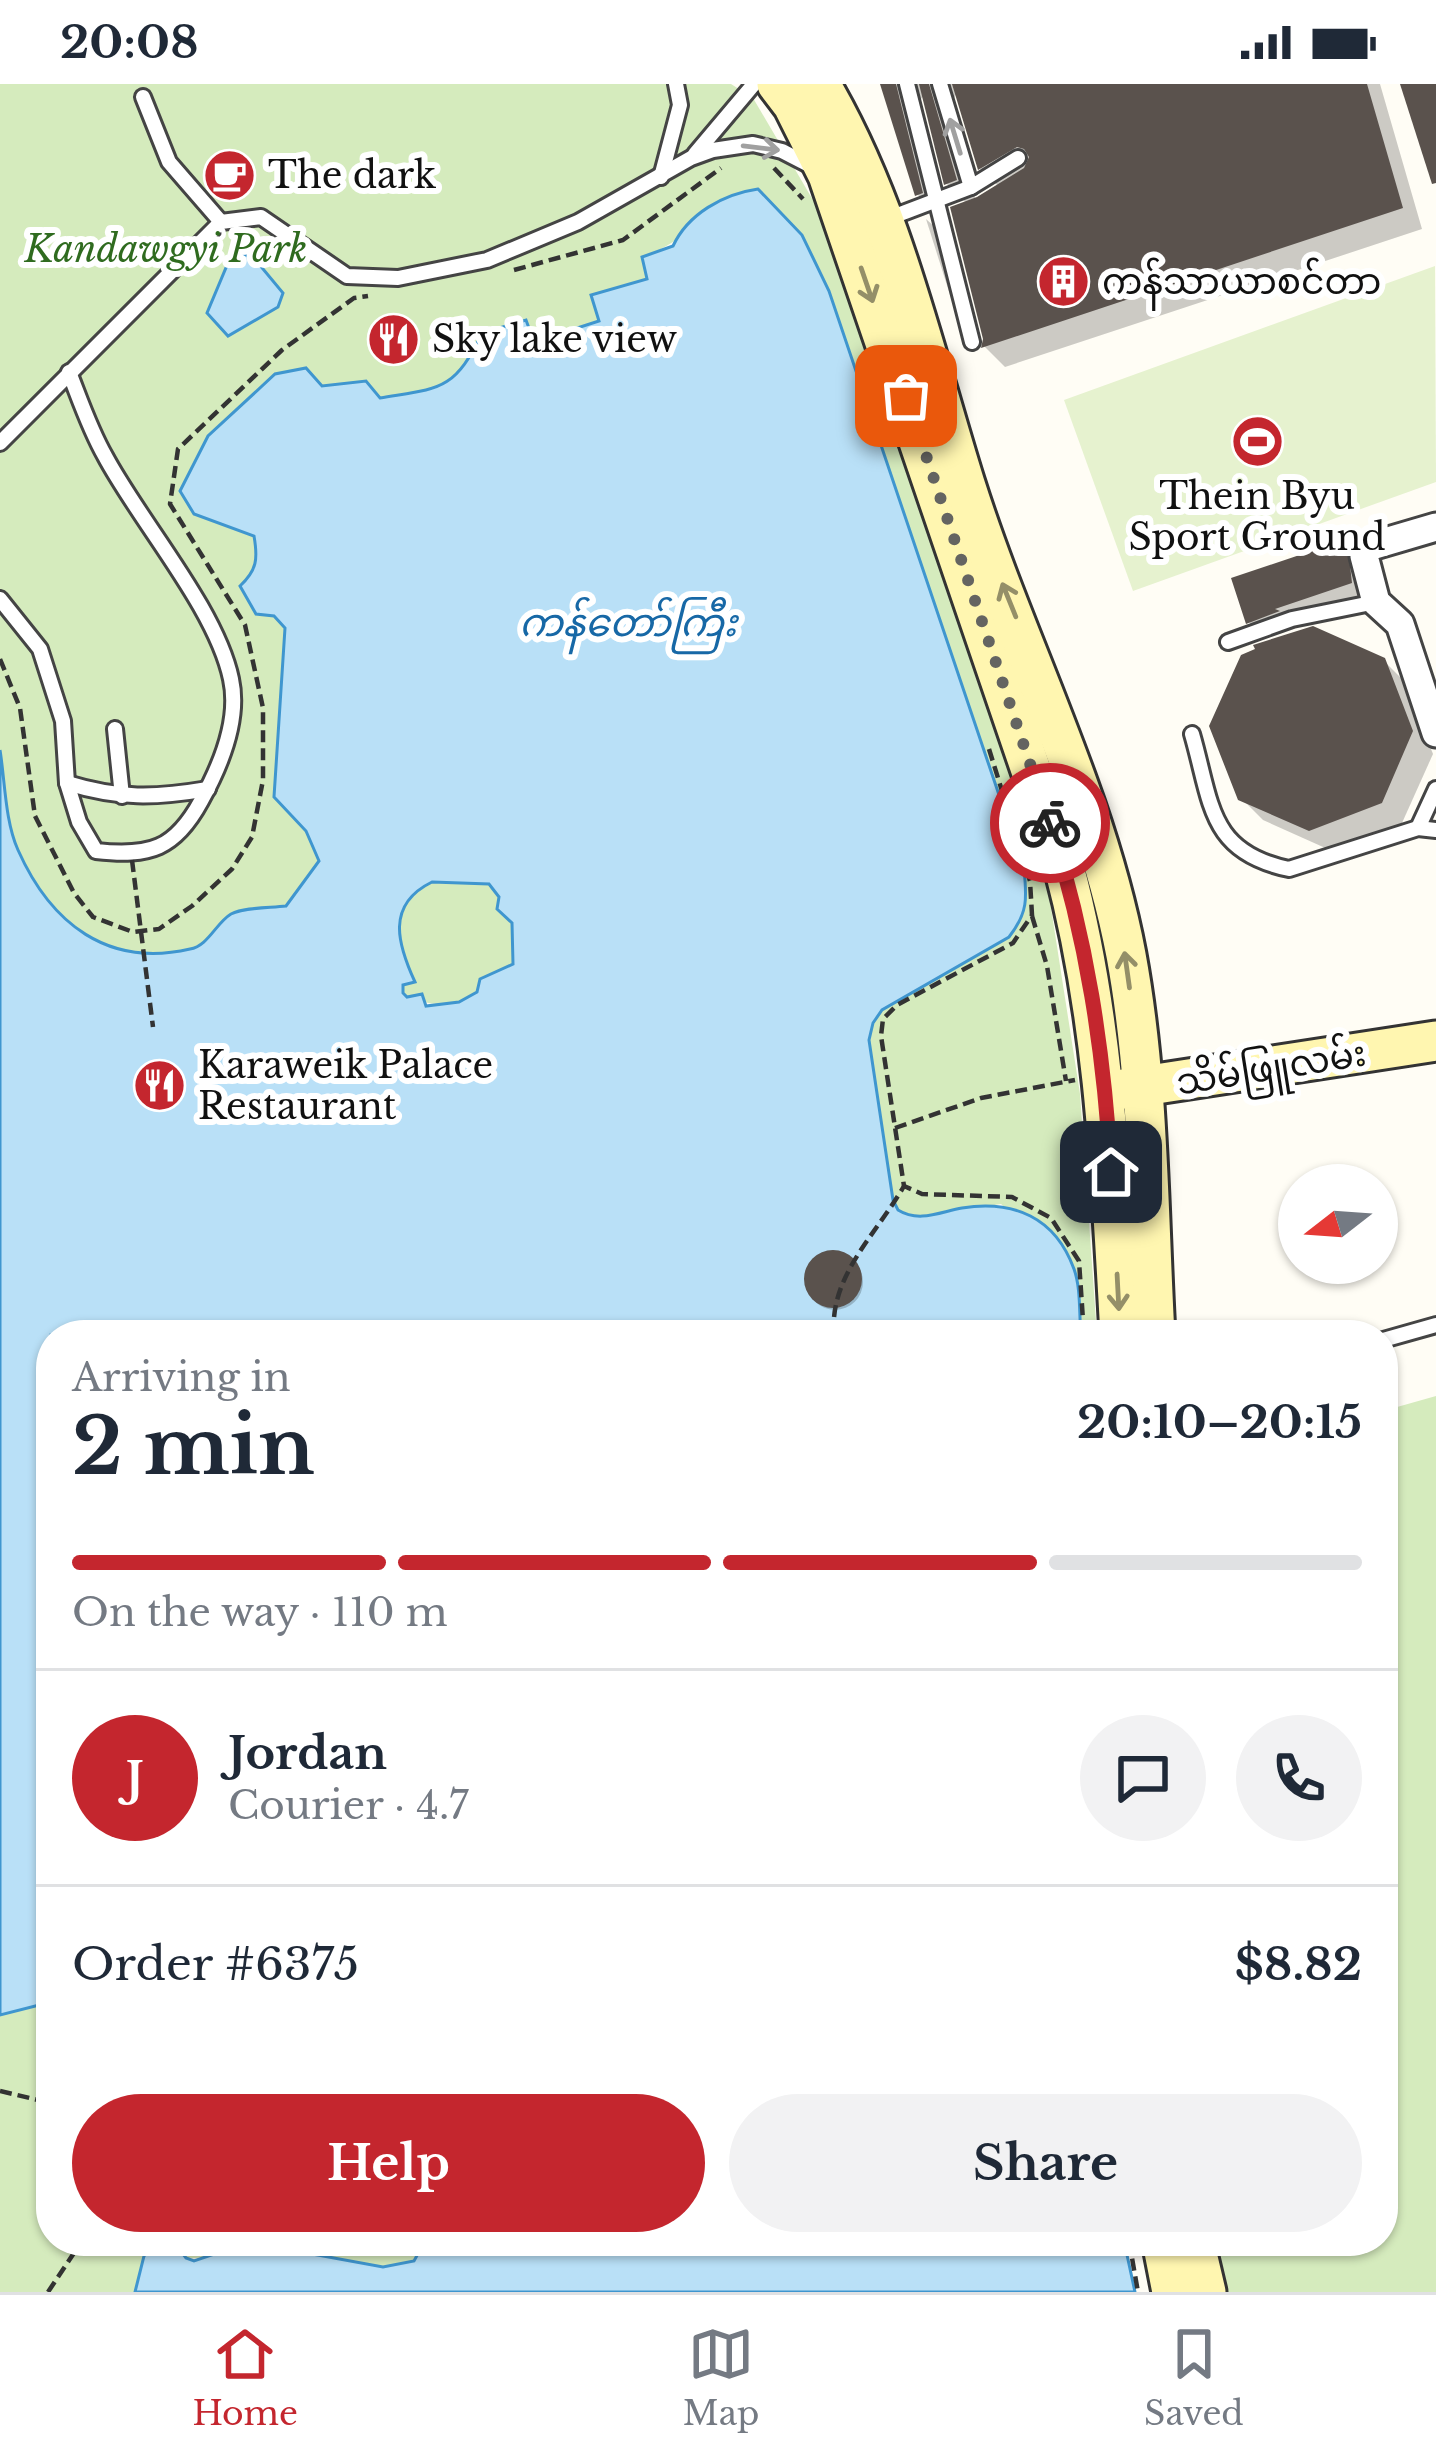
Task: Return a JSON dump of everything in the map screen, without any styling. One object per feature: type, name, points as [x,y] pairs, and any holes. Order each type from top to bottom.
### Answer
[{"type":"main road","points":[[777,84],[794,105],[828,175],[1064,867],[1124,1089],[1153,1320]]},
{"type":"main road","points":[[820,84],[845,127]]},
{"type":"main road","points":[[834,84],[978,522],[1100,850],[1126,956],[1120,1320]]},
{"type":"main road","name":"သိမ်ဖြူလမ်း","points":[[1124,1089],[1428,1049]]},
{"type":"main road","points":[[1165,2256],[1172,2292]]},
{"type":"main road","points":[[1198,2256],[1206,2292]]},
{"type":"street","points":[[1436,527],[1368,548],[1364,556],[1376,602],[1400,624],[1436,733]]},
{"type":"lane","points":[[661,177],[680,105],[676,84]]},
{"type":"lane","points":[[691,158],[754,84]]},
{"type":"lane","points":[[907,84],[973,342]]},
{"type":"lane","points":[[940,84],[971,187]]},
{"type":"lane","points":[[143,97],[169,162],[220,222]]},
{"type":"lane","points":[[0,442],[220,222],[261,217],[347,276],[398,278],[487,260],[578,222],[691,158],[730,146],[782,151],[828,175]]},
{"type":"lane","points":[[882,221],[971,187],[1018,158]]},
{"type":"lane","points":[[0,599],[40,649],[62,721],[67,783],[79,822],[96,850],[131,854],[170,843],[188,826],[229,741],[232,684],[221,645],[104,455],[69,372]]},
{"type":"lane","points":[[1228,642],[1292,619],[1376,602]]},
{"type":"lane","points":[[115,729],[122,796]]},
{"type":"lane","points":[[1192,734],[1221,834],[1256,860],[1289,869],[1418,828],[1436,830]]},
{"type":"lane","points":[[67,783],[122,796],[168,796],[208,789]]},
{"type":"lane","points":[[1418,828],[1436,788]]},
{"type":"lane","points":[[1398,1336],[1436,1325]]},
{"type":"path","points":[[763,151],[802,197],[810,217]]},
{"type":"path","points":[[511,271],[623,240],[721,168]]},
{"type":"path","points":[[0,659],[20,708],[35,816],[74,893],[93,917],[133,932],[159,929],[193,906],[232,869],[252,837],[263,780],[263,708],[245,625],[170,504],[178,449],[282,350],[354,298],[376,296]]},
{"type":"path","points":[[985,736],[1030,881],[1032,915],[1048,966],[1066,1081]]},
{"type":"path","points":[[132,860],[153,1027]]},
{"type":"path","points":[[833,1320],[838,1287],[904,1186],[881,1036],[883,1019],[897,1005],[1013,943],[1032,915]]},
{"type":"path","points":[[895,1128],[981,1098],[1066,1081],[1085,1079],[1124,1089]]},
{"type":"path","points":[[904,1186],[922,1194],[1012,1197],[1051,1218],[1079,1261],[1083,1320]]},
{"type":"path","points":[[0,2091],[36,2099]]},
{"type":"path","points":[[48,2292],[72,2256]]},
{"type":"path","points":[[1132,2256],[1138,2292]]},
{"type":"green space","name":"Kandawgyi Park","points":[[0,84],[731,84],[753,98],[820,212],[1044,863],[1080,1094],[1096,1320],[1080,1320],[1076,1271],[1001,1204],[918,1217],[898,1210],[893,1200],[869,1040],[873,1023],[882,1010],[1009,937],[1023,869],[829,291],[802,235],[740,192],[671,243],[642,257],[648,279],[600,321],[533,342],[525,320],[482,333],[463,367],[431,389],[379,398],[366,381],[322,386],[194,514],[254,536],[258,559],[247,593],[256,614],[274,616],[285,627],[274,797],[306,831],[319,861],[286,906],[231,914],[202,944],[190,949],[133,952],[86,934],[47,899],[18,850],[0,750]]},
{"type":"green space","name":"Thein Byu Sport Ground","points":[[1435,266],[1436,482],[1133,591],[1064,400]]},
{"type":"green space","points":[[432,882],[489,884],[499,897],[497,909],[512,923],[513,965],[495,973],[467,998],[449,1004],[420,1001],[403,993],[403,985],[414,983],[400,940],[401,914],[417,891]]},
{"type":"green space","points":[[1436,1396],[1436,2292],[1225,2292],[1219,2256],[1398,2256],[1398,1407]]},
{"type":"green space","points":[[36,2006],[36,2256],[147,2256],[135,2292],[0,2292],[0,2015]]},
{"type":"green space","points":[[316,2256],[417,2256],[397,2266]]},
{"type":"water","name":"ကန်တော်ကြီး","points":[[758,189],[802,235],[829,291],[1024,869],[1025,905],[1009,937],[882,1010],[873,1023],[869,1040],[893,1200],[898,1210],[914,1216],[981,1206],[1030,1216],[1056,1236],[1066,1251],[1079,1293],[1080,1320],[36,1320],[36,2006],[0,2015],[0,750],[14,839],[32,876],[65,919],[108,946],[160,953],[196,947],[237,912],[286,906],[319,861],[306,831],[274,797],[285,628],[274,616],[256,614],[240,586],[255,564],[254,536],[194,514],[180,491],[208,436],[275,374],[306,368],[322,386],[366,381],[380,398],[400,395],[431,389],[453,377],[482,333],[526,320],[534,342],[599,321],[591,295],[647,279],[642,257],[673,246],[697,215],[720,201]],"holes":[[[432,882],[489,884],[499,897],[497,909],[512,923],[513,964],[480,979],[477,992],[459,1002],[426,1006],[422,994],[407,997],[403,985],[415,982],[401,940],[401,914],[417,891]]]},
{"type":"water","points":[[239,253],[253,257],[283,293],[278,307],[228,336],[207,313],[228,263]]},
{"type":"water","points":[[144,2256],[184,2256],[194,2261],[208,2256],[323,2256],[383,2267],[414,2261],[417,2256],[1127,2256],[1135,2292],[135,2292]]},
{"type":"building","points":[[880,84],[896,84],[923,193],[915,196]]},
{"type":"building","points":[[919,84],[929,84],[957,180],[944,185]]},
{"type":"building","name":"ကန်သာယာစင်တာ","points":[[952,84],[1367,84],[1403,208],[981,348],[983,339],[950,207],[977,197],[1024,168],[1029,157],[1017,147],[978,170]]},
{"type":"building","points":[[1400,84],[1436,84],[1436,183],[1432,184]]},
{"type":"building","points":[[1347,539],[1352,583],[1246,624],[1231,578]]},
{"type":"building","points":[[1313,626],[1385,658],[1413,731],[1382,803],[1309,831],[1238,800],[1209,726],[1241,655],[1255,649],[1253,645]]},
{"type":"building","points":[[833,1250],[853,1259],[862,1279],[853,1299],[833,1308],[813,1299],[804,1279],[813,1259]]},
{"type":"way so far","points":[[906,396],[1050,823]]},
{"type":"place","name":"The dark","points":[[229,175]]},
{"type":"place","name":"ကန်သာယာစင်တာ","points":[[1063,281]]},
{"type":"place","name":"Sky lake view","points":[[393,339]]},
{"type":"place","name":"Thein Byu Sport Ground","points":[[1257,441]]},
{"type":"place","name":"Karaweik Palace Restaurant","points":[[159,1086]]},
{"type":"route","points":[[1050,823],[1086,950],[1106,1091],[1111,1172]]}]
